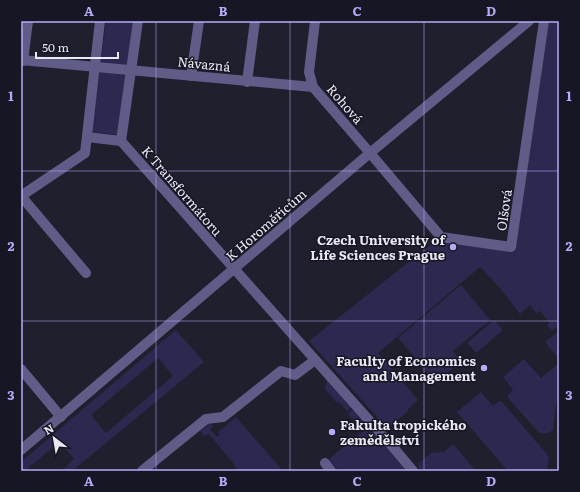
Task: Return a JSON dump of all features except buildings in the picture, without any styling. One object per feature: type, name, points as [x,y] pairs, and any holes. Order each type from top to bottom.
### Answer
[{"type":"street","points":[[22,61],[28,21]]},
{"type":"street","points":[[86,273],[21,196],[85,153],[100,21]]},
{"type":"street","points":[[87,137],[121,141],[138,21]]},
{"type":"street","points":[[191,76],[199,21]]},
{"type":"street","points":[[247,82],[255,21]]},
{"type":"street","name":"Rohová","points":[[315,21],[309,72],[313,87],[370,153]]},
{"type":"street","name":"K Horoměřicům","points":[[21,450],[370,153],[529,21]]},
{"type":"street","name":"Olšová","points":[[370,153],[441,237],[511,247],[544,21]]},
{"type":"street","name":"Návazná","points":[[22,61],[313,87]]},
{"type":"street","name":"K Transformátoru","points":[[121,141],[413,471]]},
{"type":"street","points":[[142,471],[206,419],[223,417],[281,371],[295,375],[315,360]]},
{"type":"street","points":[[21,369],[61,417]]},
{"type":"shaded area","points":[[106,21],[133,21],[119,135],[91,132]]},
{"type":"shaded area","points":[[546,21],[559,21],[559,325],[552,331],[547,325],[549,322],[540,311],[536,313],[530,305],[520,314],[499,287],[480,267],[378,353],[418,400],[391,426],[386,427],[309,341],[438,239],[513,250]]},
{"type":"shaded area","points":[[461,285],[490,320],[453,351],[461,361],[436,383],[398,338]]},
{"type":"shaded area","points":[[494,320],[503,330],[476,353],[467,343]]},
{"type":"shaded area","points":[[176,330],[204,362],[72,471],[61,471],[74,459],[60,441],[25,471],[21,471],[21,462]],"holes":[[[158,358],[173,376],[106,433],[91,415]]]},
{"type":"shaded area","points":[[559,331],[559,359],[545,342]]},
{"type":"shaded area","points":[[524,359],[541,378],[559,363],[559,382],[553,430],[551,432],[544,434],[538,432],[508,398],[508,395],[513,390],[503,377]]},
{"type":"shaded area","points":[[329,380],[353,406],[347,411],[339,402],[337,403],[325,389],[327,381]]},
{"type":"shaded area","points":[[481,392],[493,406],[499,401],[502,402],[546,453],[549,457],[547,469],[544,471],[508,471],[457,412]]},
{"type":"shaded area","points":[[354,408],[396,454],[394,456],[405,471],[338,471],[329,459],[363,431],[348,414]]},
{"type":"shaded area","points":[[236,417],[283,471],[234,471],[237,468],[209,434],[204,436],[200,431],[210,423],[213,426],[210,429],[217,437],[220,434],[218,432]]},
{"type":"shaded area","points":[[453,444],[476,471],[420,471],[418,464],[431,453],[441,451],[443,453]]},
{"type":"place","name":"Czech University of Life Sciences Prague","points":[[453,247]]},
{"type":"place","name":"Faculty of Economics and Management","points":[[484,368]]},
{"type":"place","name":"Fakulta tropického zemědělství","points":[[332,432]]}]
